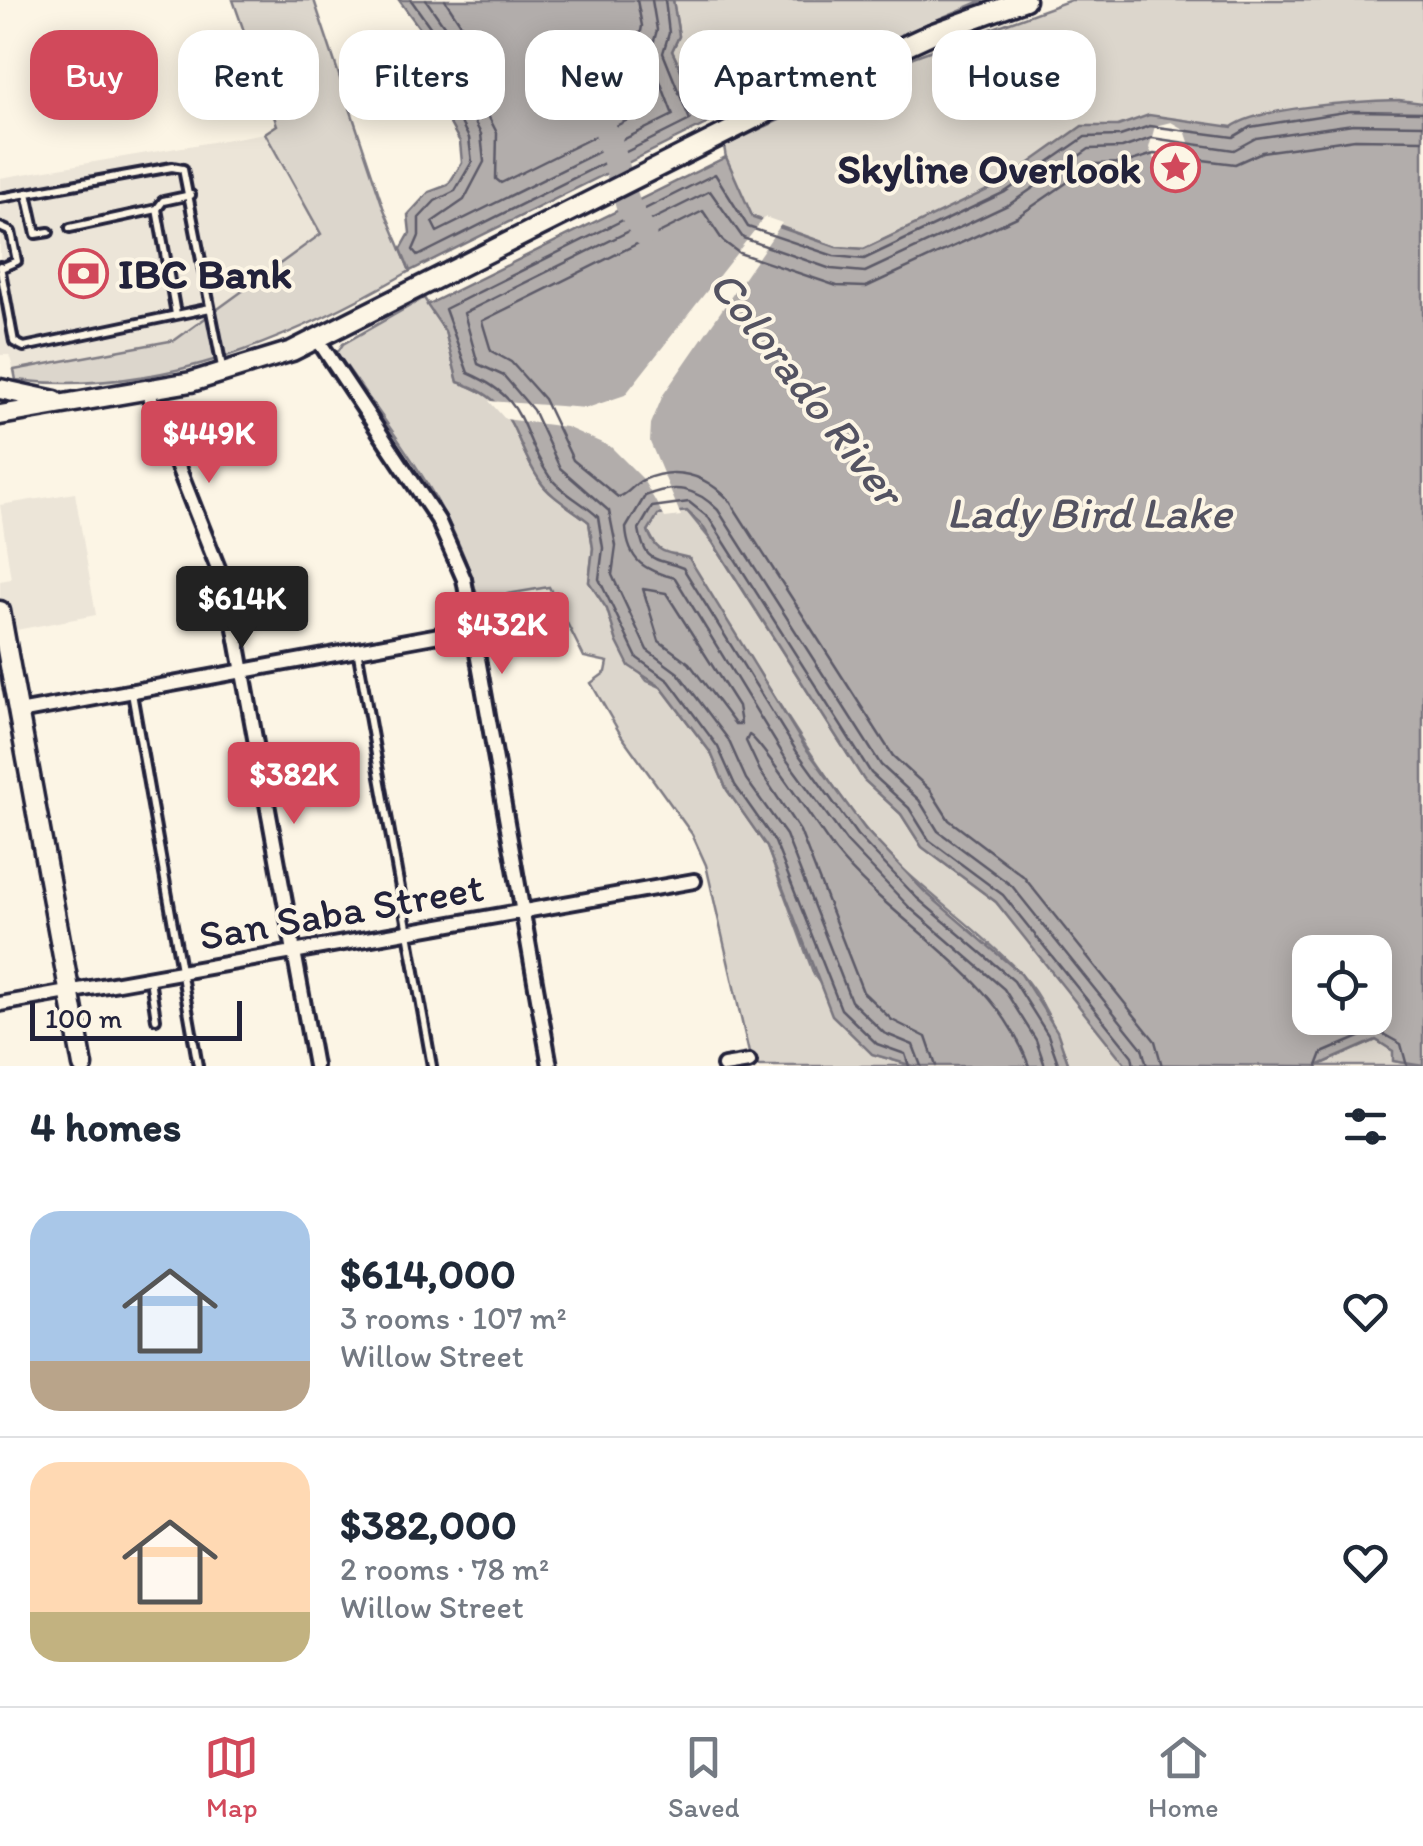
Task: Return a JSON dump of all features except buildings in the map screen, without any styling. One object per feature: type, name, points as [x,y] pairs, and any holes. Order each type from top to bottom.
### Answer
[{"type":"main road","points":[[0,415],[60,402],[148,391],[224,374],[318,340],[833,79],[931,34],[1025,0]]},
{"type":"main road","points":[[0,389],[60,402]]},
{"type":"main road","points":[[0,611],[82,1066]]},
{"type":"street","points":[[318,340],[449,540],[464,579],[550,1066]]},
{"type":"street","points":[[148,391],[230,596],[315,1066]]},
{"type":"street","points":[[19,712],[472,629]]},
{"type":"street","name":"San Saba Street","points":[[0,1004],[694,881]]},
{"type":"street","points":[[724,1066],[749,1062]]},
{"type":"lane","points":[[0,198],[177,166],[187,175],[224,374]]},
{"type":"lane","points":[[28,193],[36,234],[49,232]]},
{"type":"lane","points":[[70,228],[157,209],[163,201],[190,196]]},
{"type":"lane","points":[[157,209],[176,314]]},
{"type":"lane","points":[[0,227],[11,232],[16,261],[0,267],[17,346],[210,308]]},
{"type":"lane","points":[[357,649],[432,1066]]},
{"type":"lane","points":[[132,692],[198,1066]]},
{"type":"lane","points":[[150,978],[156,1019]]},
{"type":"shaded area","points":[[233,0],[314,0],[339,75],[339,120],[354,120],[383,207],[410,271],[318,320],[221,358],[120,380],[16,380],[14,370],[175,340],[321,234],[265,133],[277,125],[275,120],[319,120],[319,30],[244,30]]},
{"type":"shaded area","points":[[673,0],[984,0],[912,30],[679,30],[679,36]]},
{"type":"shaded area","points":[[1071,0],[1423,0],[1423,113],[1038,168],[864,249],[836,247],[751,216],[728,170],[724,146],[779,120],[912,120],[912,57],[932,50],[932,120],[1096,120],[1096,30],[988,30]]},
{"type":"shaded area","points":[[679,36],[679,66],[672,51]]},
{"type":"shaded area","points":[[265,133],[321,234],[175,340],[14,370],[9,355],[0,355],[0,178]]},
{"type":"shaded area","points":[[424,298],[445,331],[458,382],[478,390],[503,410],[544,487],[589,522],[593,548],[589,582],[607,609],[617,642],[647,681],[661,687],[711,753],[727,790],[767,847],[814,975],[872,1054],[913,1066],[752,1066],[706,865],[692,834],[621,735],[591,683],[606,672],[608,662],[584,657],[549,587],[478,599],[437,501],[337,353],[343,344]]},
{"type":"shaded area","points":[[75,493],[96,615],[0,633],[0,581],[11,579],[0,505]]},
{"type":"shaded area","points":[[687,511],[713,543],[864,780],[901,814],[922,847],[996,902],[1130,1066],[1069,1066],[1049,1016],[1028,982],[899,866],[863,826],[701,588],[675,554],[660,553],[648,531],[657,515]]},
{"type":"shaded area","points":[[1376,1040],[1394,1051],[1394,1061],[1419,1066],[1317,1066]]},
{"type":"water","points":[[399,0],[673,0],[679,36],[672,51],[679,66],[679,120],[704,120],[706,124],[410,271],[401,249],[410,233],[408,215],[429,192],[448,185],[462,163],[460,142],[448,120],[505,120],[505,30],[421,30]]},
{"type":"water","name":"Lady Bird Lake","points":[[1399,100],[1423,103],[1423,1066],[1393,1061],[1393,1051],[1376,1040],[1317,1066],[1125,1064],[996,902],[922,847],[901,814],[864,780],[702,525],[687,511],[658,515],[648,531],[655,544],[664,551],[689,558],[805,747],[865,829],[924,891],[1021,974],[1057,1031],[1069,1066],[913,1066],[872,1054],[832,1015],[767,847],[727,790],[711,753],[661,687],[629,666],[607,609],[589,582],[593,548],[589,522],[544,487],[503,410],[478,390],[458,382],[445,331],[427,305],[726,157],[753,218],[836,247],[864,249],[1000,184],[1082,126],[1118,126],[1149,115],[1232,127],[1264,114]]},
{"type":"pier","points":[[1171,122],[1185,130],[1191,148],[1185,170],[1176,175],[1160,169],[1149,148],[1155,126]]},
{"type":"pier","points":[[765,217],[782,223],[663,395],[651,424],[650,442],[681,516],[665,518],[642,478],[611,447],[566,427],[505,419],[489,401],[587,408],[625,395]]},
{"type":"waterway","name":"Colorado River","points":[[608,135],[628,205],[644,233]]},
{"type":"place","name":"Skyline Overlook","points":[[1176,168]]},
{"type":"place","name":"IBC Bank","points":[[83,273]]}]
